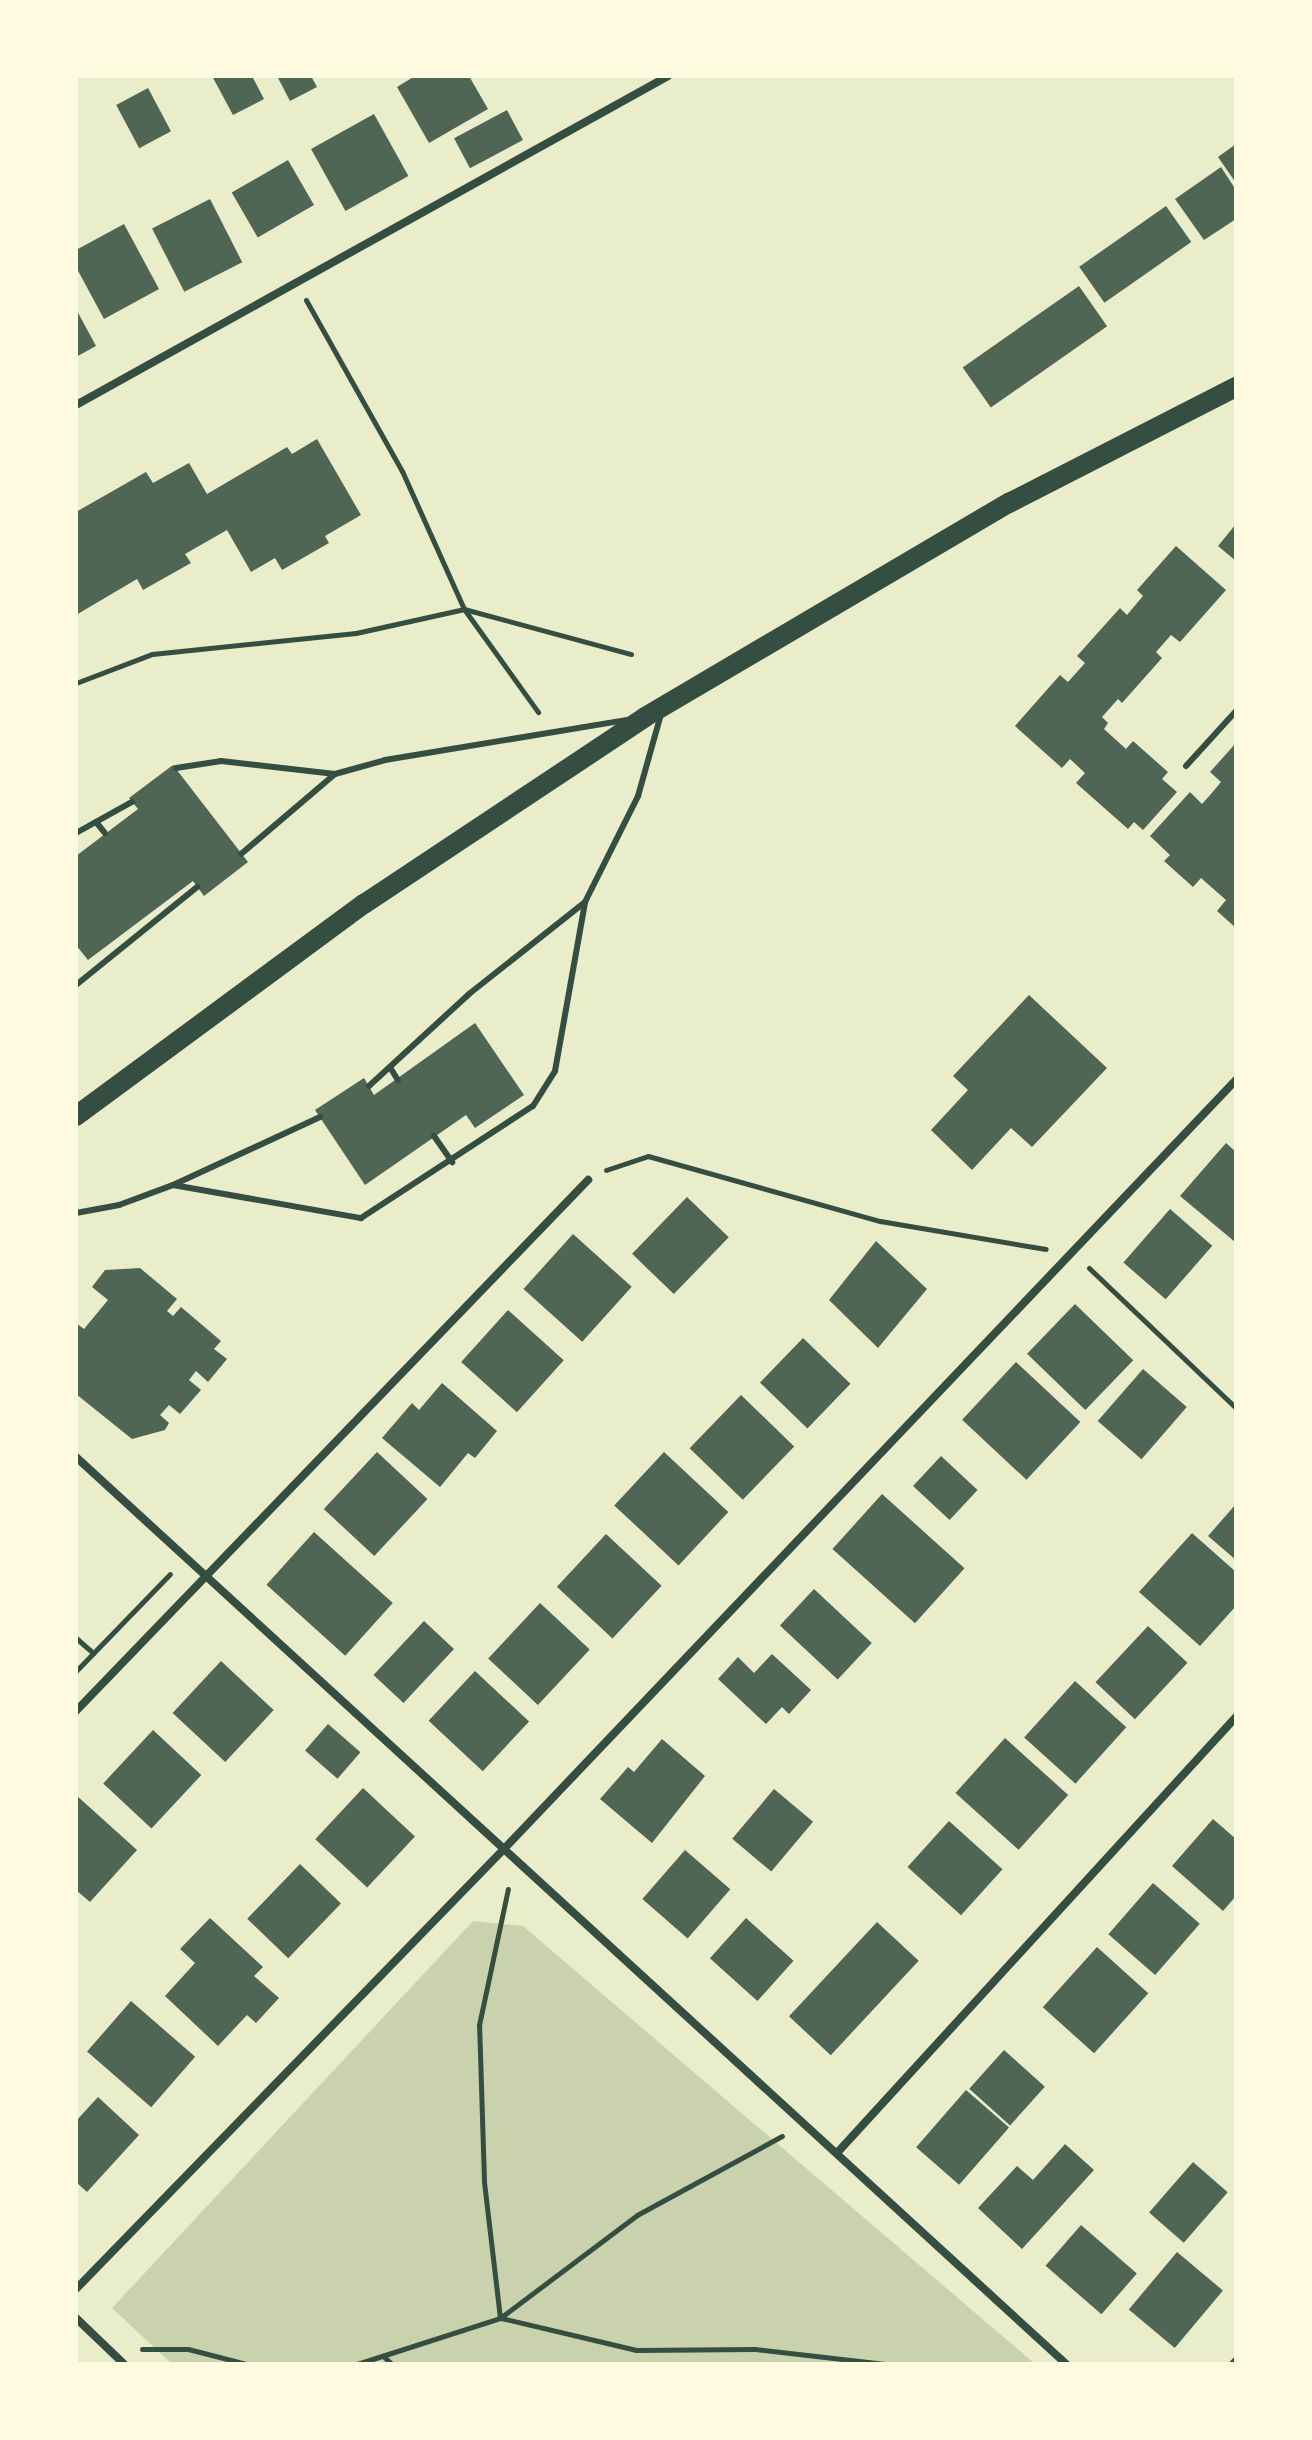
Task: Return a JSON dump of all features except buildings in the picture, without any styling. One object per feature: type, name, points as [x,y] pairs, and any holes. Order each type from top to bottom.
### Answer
[{"type":"main road","points":[[76,1116],[364,904],[654,712],[1009,503],[1236,387]]},
{"type":"street","points":[[76,405],[297,286],[668,76]]},
{"type":"street","points":[[76,2289],[503,1850],[722,1614],[1073,1253],[1236,1080]]},
{"type":"street","points":[[76,1711],[588,1180]]},
{"type":"street","points":[[76,1457],[202,1577],[1066,2364]]},
{"type":"street","points":[[837,2153],[1236,1717]]},
{"type":"street","points":[[76,2318],[124,2364]]},
{"type":"lane","points":[[1186,766],[1236,711]]},
{"type":"lane","points":[[173,1185],[361,1218],[452,1162],[533,1106],[555,1071],[585,902],[638,796],[654,712],[385,760],[335,774],[221,761],[176,768]]},
{"type":"lane","points":[[241,854],[335,774]]},
{"type":"lane","points":[[76,833],[132,802]]},
{"type":"lane","points":[[96,822],[105,833]]},
{"type":"lane","points":[[76,985],[197,887]]},
{"type":"lane","points":[[369,1086],[469,994],[585,902]]},
{"type":"lane","points":[[160,906],[165,913]]},
{"type":"lane","points":[[391,1069],[398,1080]]},
{"type":"lane","points":[[76,1213],[119,1205],[173,1185],[320,1117]]},
{"type":"lane","points":[[434,1136],[452,1162]]},
{"type":"path","points":[[297,286],[402,471],[464,609],[540,715]]},
{"type":"path","points":[[76,683],[152,654],[356,633],[464,609],[631,654]]},
{"type":"path","points":[[588,1180],[620,1162],[648,1156],[880,1221],[1073,1253],[1236,1408]]},
{"type":"path","points":[[76,1671],[171,1573],[161,1562]]},
{"type":"path","points":[[76,1638],[93,1653]]},
{"type":"path","points":[[500,2318],[484,2181],[479,2025],[508,1889]]},
{"type":"path","points":[[357,2364],[500,2318],[637,2215],[803,2123]]},
{"type":"path","points":[[500,2318],[636,2350],[755,2349],[885,2364]]},
{"type":"path","points":[[109,2349],[188,2349],[247,2364]]},
{"type":"path","points":[[383,2356],[392,2364]]},
{"type":"green space","points":[[473,1921],[523,1926],[1035,2364],[172,2364],[112,2308]]}]
